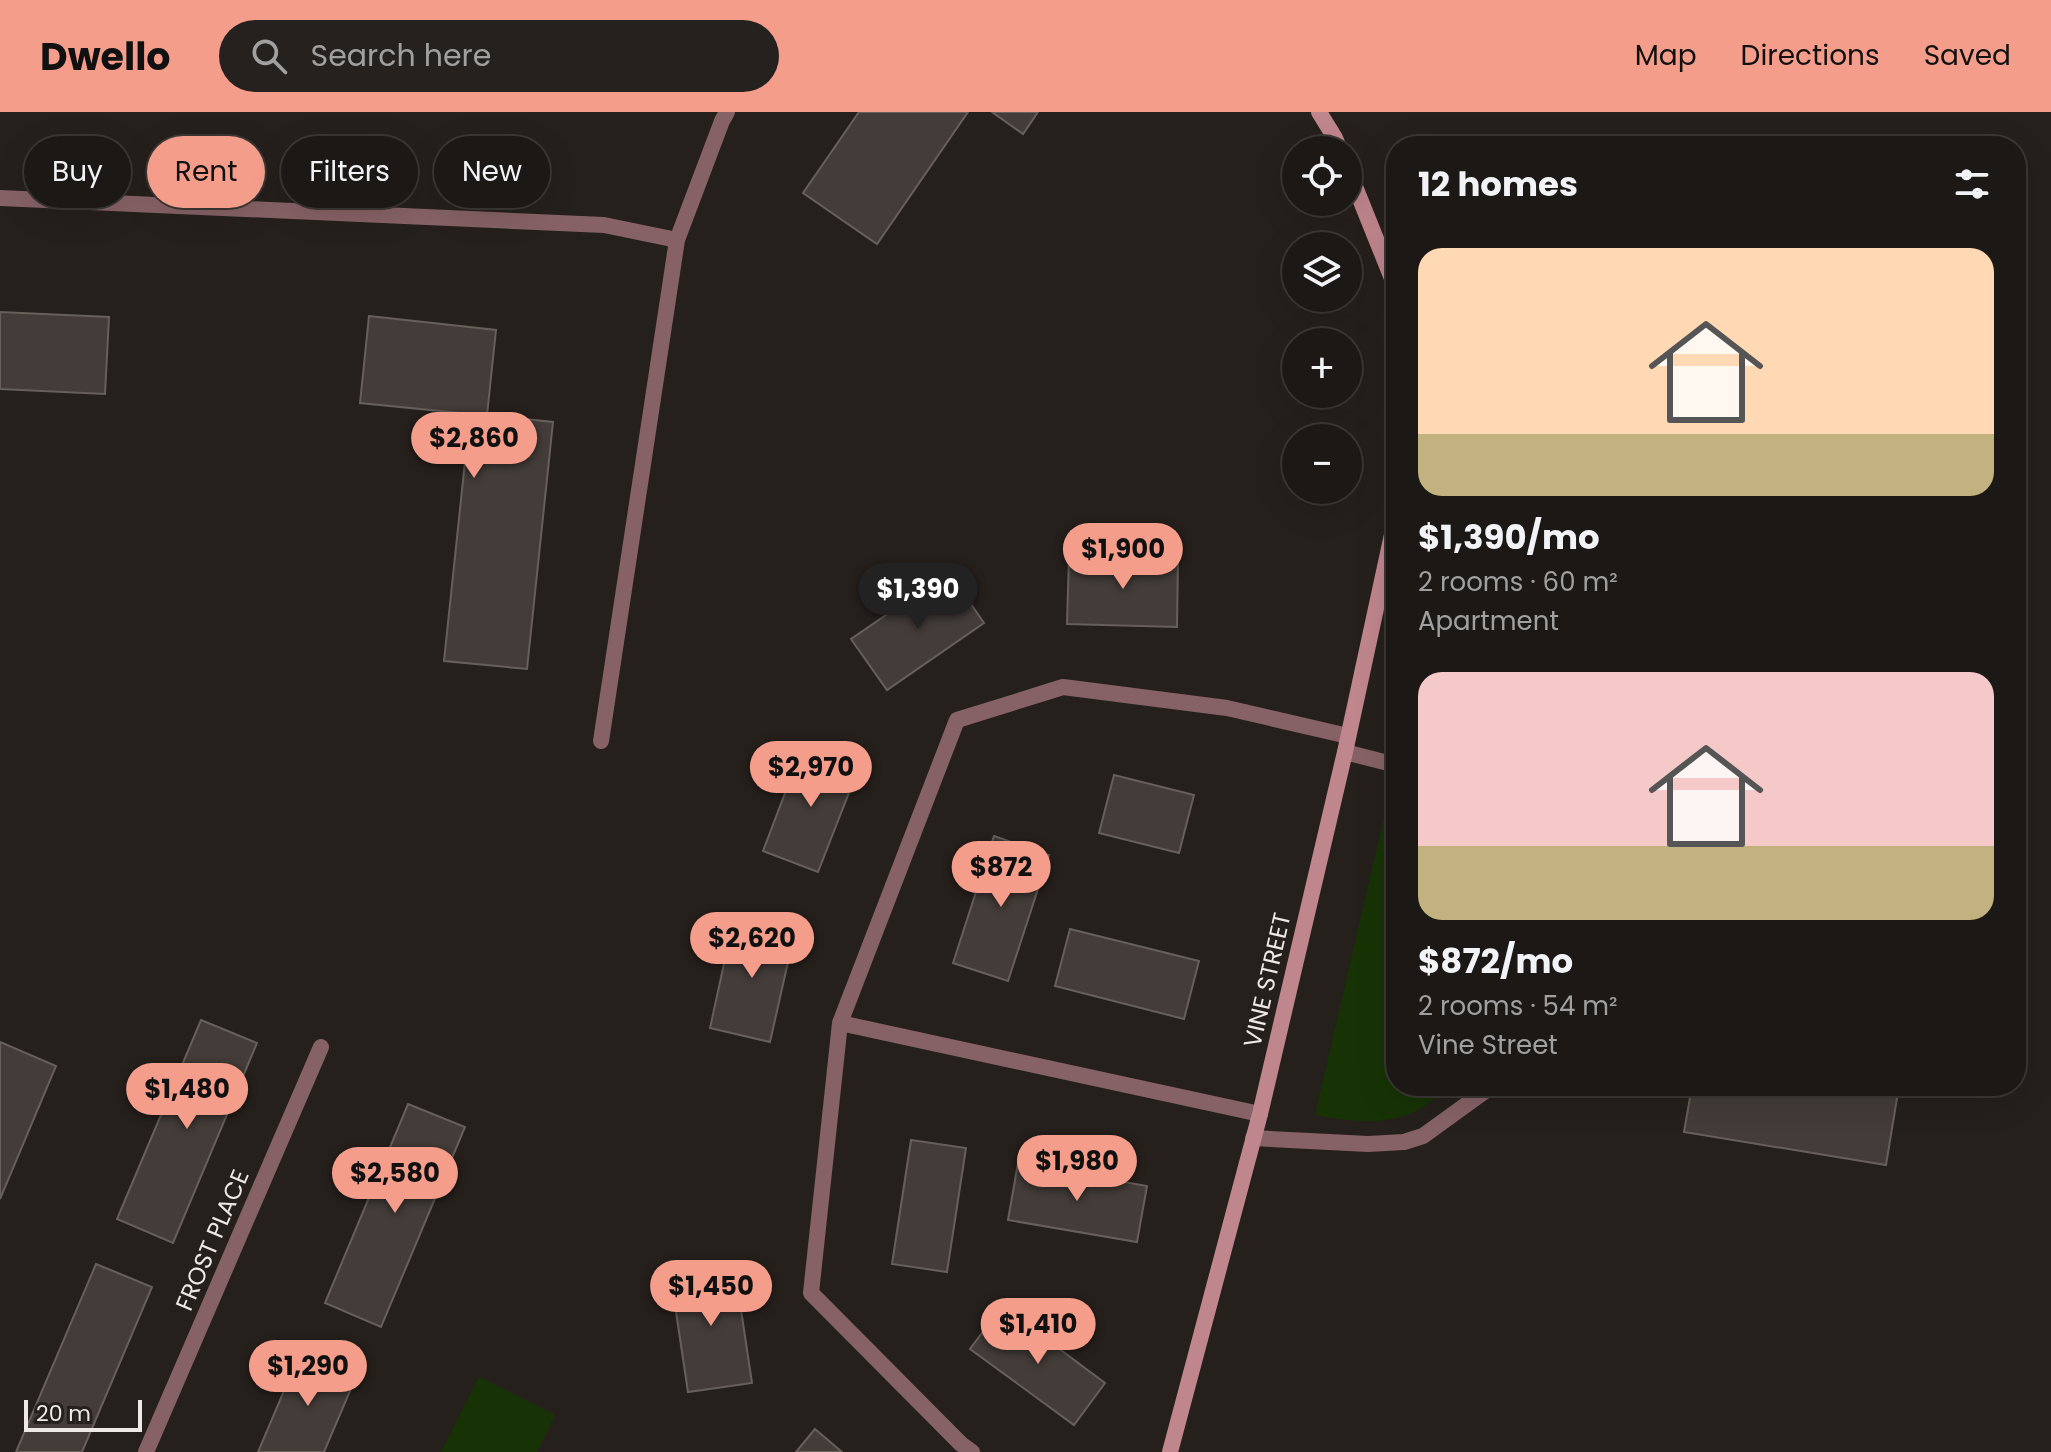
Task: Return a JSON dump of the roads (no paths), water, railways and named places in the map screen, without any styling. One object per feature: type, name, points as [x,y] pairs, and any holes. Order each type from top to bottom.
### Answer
[{"type":"main road","points":[[1319,112],[1332,136]]},
{"type":"main road","points":[[1362,204],[1386,264]]},
{"type":"main road","name":"VINE STREET","points":[[1170,1452],[1260,1114],[1347,744],[1386,563]]},
{"type":"street","points":[[601,741],[677,240],[727,112]]},
{"type":"street","points":[[0,198],[604,225],[677,240]]},
{"type":"street","points":[[972,1452],[811,1293],[840,1023],[957,720],[1063,687],[1227,708],[1347,744],[1386,761]]},
{"type":"street","points":[[840,1023],[1260,1114]]},
{"type":"street","name":"FROST PLACE","points":[[146,1452],[321,1047]]},
{"type":"street","points":[[1253,1138],[1368,1144],[1404,1142],[1423,1136],[1478,1096]]}]
